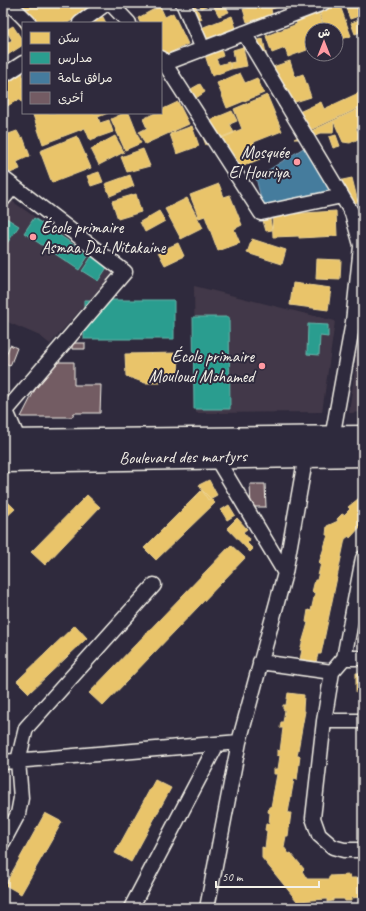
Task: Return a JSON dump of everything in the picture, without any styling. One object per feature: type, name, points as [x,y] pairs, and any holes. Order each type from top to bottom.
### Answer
[{"type":"highway","name":"Boulevard des martyrs","points":[[11,451],[363,438]]},
{"type":"highway","name":"Boulevard des martyrs","points":[[11,451],[215,456],[363,455]]},
{"type":"street","points":[[9,3],[28,22]]},
{"type":"street","points":[[81,22],[108,3],[128,22]]},
{"type":"street","points":[[183,3],[203,49]]},
{"type":"street","points":[[323,3],[203,49],[163,60],[239,182],[261,214],[342,196]]},
{"type":"street","points":[[244,33],[352,213],[361,245]]},
{"type":"street","points":[[3,76],[22,64]]},
{"type":"street","points":[[3,178],[125,272],[4,411],[11,451]]},
{"type":"street","points":[[3,199],[13,187]]},
{"type":"street","points":[[332,438],[353,322],[363,224]]},
{"type":"street","points":[[207,908],[239,742],[285,573],[306,455]]},
{"type":"street","points":[[215,456],[285,573]]},
{"type":"street","points":[[363,558],[344,658],[332,672],[324,721],[314,812],[314,824],[319,835],[333,846],[344,850],[363,850]]},
{"type":"street","points":[[3,842],[18,814],[21,798],[18,761],[26,728],[154,585]]},
{"type":"street","points":[[344,658],[363,658]]},
{"type":"street","points":[[260,662],[332,672]]},
{"type":"street","points":[[324,721],[363,721]]},
{"type":"street","points":[[3,762],[239,742]]},
{"type":"street","points":[[131,908],[217,744]]},
{"type":"shaded area","name":"École primaire Asmaa Dat Nitakaine","points":[[6,197],[114,272],[50,344],[40,336],[3,320],[3,202]]},
{"type":"shaded area","name":"École primaire Mouloud Mohamed","points":[[194,286],[335,321],[322,412],[196,413]]},
{"type":"shaded area","points":[[362,318],[363,412],[349,413]]},
{"type":"building: سكن","points":[[4,3],[43,3],[44,5],[46,3],[86,3],[89,8],[69,22],[22,22],[22,29]]},
{"type":"building: سكن","points":[[181,3],[194,3],[202,19],[190,25]]},
{"type":"building: سكن","points":[[199,3],[214,3],[201,8]]},
{"type":"building: سكن","points":[[224,3],[229,12],[219,16],[213,5]]},
{"type":"building: سكن","points":[[260,3],[289,4],[271,9],[273,19],[259,22],[258,19],[247,22],[243,9],[260,5]]},
{"type":"building: سكن","points":[[339,3],[351,36],[344,38],[344,22],[323,22],[318,9]]},
{"type":"building: سكن","points":[[344,3],[363,3],[363,28],[359,16],[350,19]]},
{"type":"building: سكن","points":[[160,6],[165,17],[173,13],[188,44],[162,57],[162,22],[140,22],[138,18]]},
{"type":"building: سكن","points":[[317,9],[322,22],[304,22],[304,51],[288,57],[285,48],[272,53],[266,36],[297,24],[294,18]]},
{"type":"building: سكن","points":[[232,16],[237,31],[202,44],[196,30]]},
{"type":"building: سكن","points":[[103,17],[106,22],[93,22]]},
{"type":"building: سكن","points":[[359,20],[363,31],[355,34],[351,23]]},
{"type":"building: سكن","points":[[3,24],[7,28],[3,32]]},
{"type":"building: سكن","points":[[13,26],[22,40],[22,46],[3,58],[3,46],[12,40],[6,30]]},
{"type":"building: سكن","points":[[263,39],[267,58],[255,61],[251,42]]},
{"type":"building: سكن","points":[[220,46],[223,56],[216,59],[219,65],[229,62],[231,69],[212,76],[204,52]]},
{"type":"building: سكن","points":[[243,47],[247,66],[231,69],[230,63],[235,62],[233,50]]},
{"type":"building: سكن","points":[[290,61],[295,77],[303,74],[311,97],[279,107],[267,69]]},
{"type":"building: سكن","points":[[22,64],[22,102],[19,99],[4,108],[3,74]]},
{"type":"building: سكن","points":[[240,73],[245,83],[257,78],[264,93],[227,108],[217,83]]},
{"type":"building: سكن","points":[[200,84],[205,92],[196,98],[191,89]]},
{"type":"building: سكن","points":[[363,91],[363,106],[297,136],[288,117],[321,102],[324,109]]},
{"type":"building: سكن","points":[[267,95],[282,131],[254,142],[260,159],[229,172],[230,156],[222,137],[242,129],[234,109]]},
{"type":"building: سكن","points":[[178,102],[189,124],[145,144],[139,132],[147,128],[143,119],[153,114],[162,114],[162,110]]},
{"type":"building: سكن","points":[[363,107],[363,125],[356,128],[359,134],[358,139],[350,143],[343,142],[334,122],[333,133],[320,133],[306,139],[294,139]]},
{"type":"building: سكن","points":[[232,111],[237,121],[230,124],[234,133],[206,145],[198,125]]},
{"type":"building: سكن","points":[[106,114],[98,117],[100,123],[109,120],[113,132],[90,140],[85,128],[43,144],[33,115]]},
{"type":"building: سكن","points":[[122,114],[129,114],[141,143],[125,150],[111,119]]},
{"type":"building: سكن","points":[[192,126],[199,146],[177,154],[170,134]]},
{"type":"building: سكن","points":[[17,131],[21,138],[23,137],[30,156],[17,162],[20,169],[3,176],[3,136]]},
{"type":"building: سكن","points":[[336,135],[340,146],[333,148],[329,137]]},
{"type":"building: سكن","points":[[77,136],[91,168],[52,183],[40,151]]},
{"type":"building: سكن","points":[[115,136],[124,152],[99,165],[91,149]]},
{"type":"building: سكن","points":[[143,149],[150,166],[127,172],[121,157]]},
{"type":"building: سكن","points":[[99,172],[103,182],[91,186],[87,176]]},
{"type":"building: سكن","points":[[130,175],[134,186],[110,196],[105,184]]},
{"type":"building: سكن","points":[[352,178],[358,202],[338,206],[333,182]]},
{"type":"building: سكن","points":[[219,184],[224,197],[230,195],[242,225],[234,229],[240,243],[218,251],[205,216],[199,218],[190,195]]},
{"type":"building: سكن","points":[[136,194],[141,212],[118,219],[112,201]]},
{"type":"building: سكن","points":[[187,198],[203,228],[181,239],[165,209]]},
{"type":"building: سكن","points":[[159,211],[165,221],[145,232],[140,222]]},
{"type":"building: سكن","points":[[336,211],[337,236],[299,238],[299,236],[273,237],[272,215]]},
{"type":"building: سكن","points":[[270,219],[272,230],[266,231],[263,221]]},
{"type":"building: سكن","points":[[252,239],[286,250],[282,264],[247,253]]},
{"type":"building: سكن","points":[[178,243],[184,256],[165,265],[158,252]]},
{"type":"building: سكن","points":[[317,259],[341,260],[340,280],[316,279]]},
{"type":"building: سكن","points":[[293,283],[331,288],[328,310],[290,305]]},
{"type":"building: سكن","points":[[179,353],[178,376],[160,383],[145,383],[126,376],[125,354]]},
{"type":"building: سكن","points":[[209,480],[217,495],[208,500],[199,485]]},
{"type":"building: سكن","points":[[202,490],[215,503],[156,560],[144,548]]},
{"type":"building: سكن","points":[[87,495],[100,507],[45,565],[31,552]]},
{"type":"building: سكن","points":[[363,495],[363,524],[350,538],[349,536],[345,539],[321,654],[318,654],[316,662],[300,659],[302,650],[300,650],[308,623],[306,622],[308,610],[311,611],[315,593],[312,592],[315,580],[317,580],[321,563],[319,563],[328,535],[326,535],[327,526],[338,521],[337,519],[342,514],[344,515],[350,509],[348,507]]},
{"type":"building: سكن","points":[[3,497],[15,509],[3,520]]},
{"type":"building: سكن","points":[[229,505],[235,515],[227,520],[221,510]]},
{"type":"building: سكن","points":[[237,518],[247,529],[243,532],[250,540],[247,543],[253,549],[250,552],[227,528]]},
{"type":"building: سكن","points":[[231,545],[245,558],[103,706],[89,693]]},
{"type":"building: سكن","points":[[75,625],[87,638],[29,693],[17,681]]},
{"type":"building: سكن","points":[[362,671],[363,693],[356,693],[356,673],[362,673]]},
{"type":"building: سكن","points":[[288,693],[304,695],[303,710],[305,711],[297,756],[300,756],[297,780],[294,779],[288,813],[291,813],[288,836],[286,836],[284,847],[304,869],[302,871],[307,879],[329,879],[329,876],[350,875],[350,878],[363,878],[363,897],[351,898],[351,901],[345,901],[344,899],[333,899],[333,901],[327,902],[327,899],[297,901],[262,858],[262,847],[265,848],[267,831],[265,830],[266,824],[269,824],[270,813],[268,812],[269,807],[271,807],[277,774],[274,774],[274,769],[278,769],[280,756],[277,755],[277,750],[280,751],[283,728],[280,728],[281,722],[283,722],[285,710],[283,709],[283,705],[286,705]]},
{"type":"building: سكن","points":[[155,780],[171,788],[131,862],[115,853]]},
{"type":"building: سكن","points":[[45,813],[62,822],[21,894],[5,885]]},
{"type":"building: مدارس","points":[[3,216],[19,226],[3,249]]},
{"type":"building: مدارس","points":[[34,218],[89,255],[79,270],[24,233]]},
{"type":"building: مدارس","points":[[92,256],[108,266],[98,281],[82,271]]},
{"type":"building: مدارس","points":[[84,300],[174,300],[174,339],[84,339]]},
{"type":"building: مدارس","points":[[193,317],[229,317],[230,409],[194,409]]},
{"type":"building: مدارس","points":[[308,324],[328,325],[328,337],[320,336],[319,355],[307,354]]},
{"type":"building: مرافق عامة","name":"Mosquée El Houriya","points":[[305,147],[329,190],[263,206],[256,178]]},
{"type":"building: أخرى","points":[[72,343],[85,343],[85,349],[72,349]]},
{"type":"building: أخرى","points":[[10,345],[17,348],[10,366],[3,363]]},
{"type":"building: أخرى","points":[[49,362],[74,362],[74,385],[101,385],[100,413],[74,413],[72,417],[21,417]]},
{"type":"building: أخرى","points":[[250,484],[265,484],[266,507],[251,507]]},
{"type":"place","name":"Mosquée El Houriya","points":[[297,162]]},
{"type":"place","name":"École primaire Asmaa Dat Nitakaine","points":[[33,237]]},
{"type":"place","name":"École primaire Mouloud Mohamed","points":[[262,366]]}]
